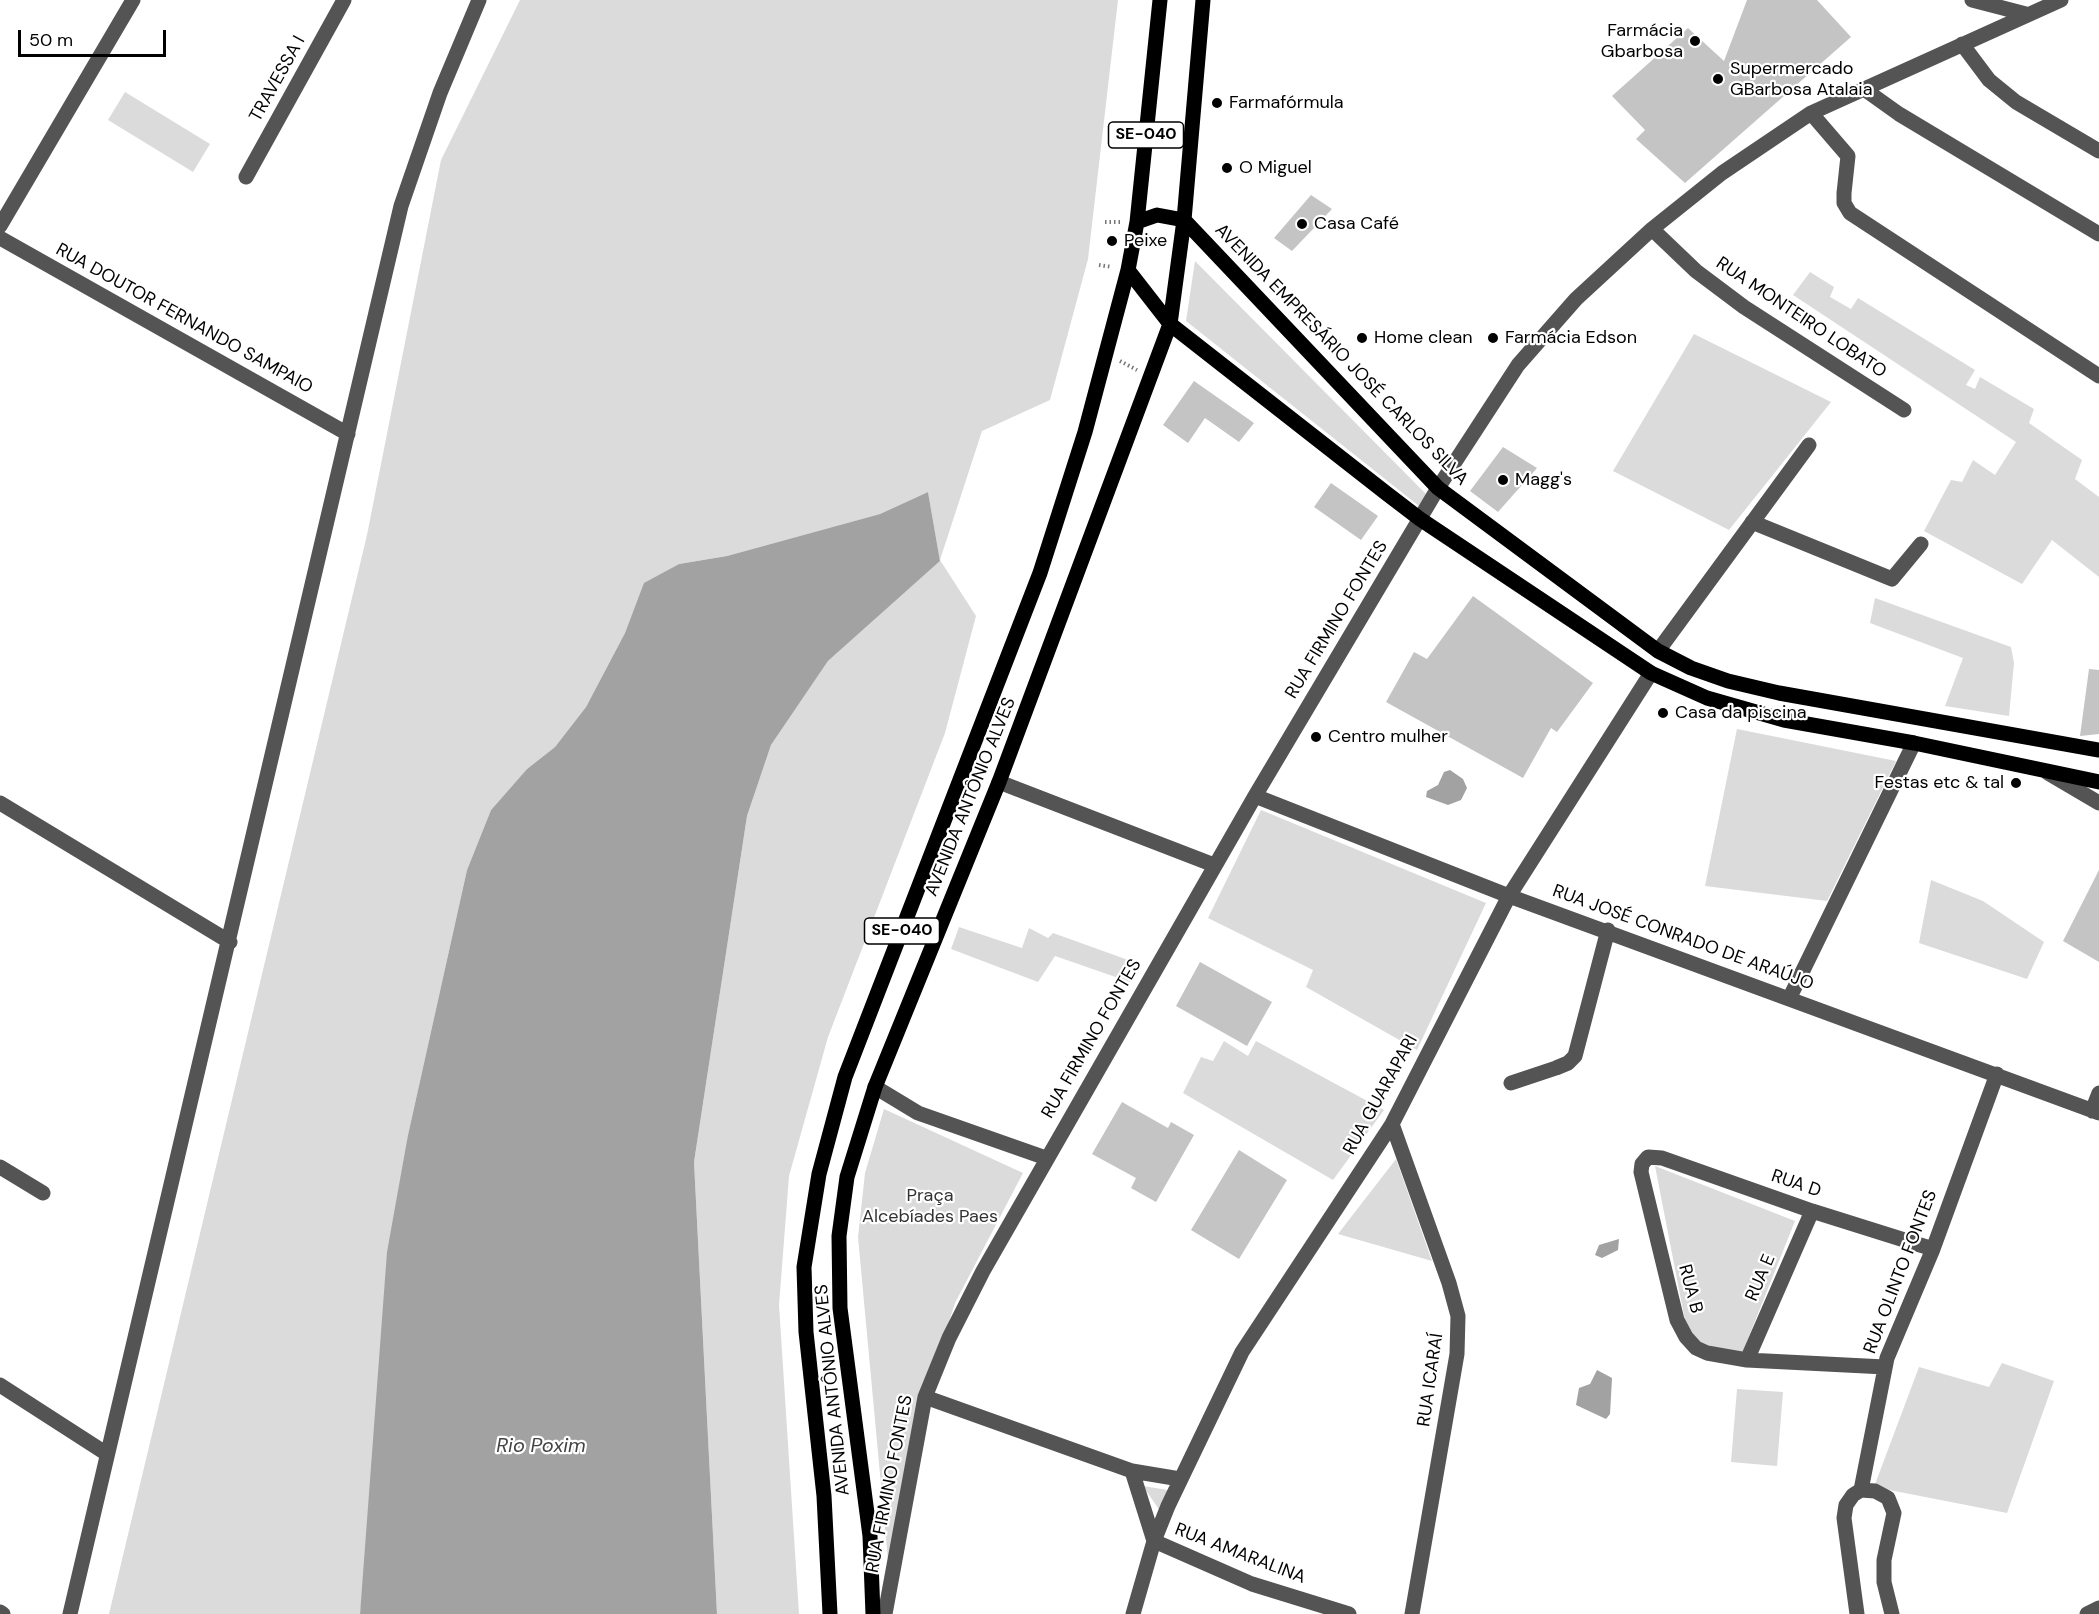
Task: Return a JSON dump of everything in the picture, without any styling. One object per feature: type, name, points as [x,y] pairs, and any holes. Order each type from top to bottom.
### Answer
[{"type":"main road","name":"AVENIDA ANTÔNIO ALVES","points":[[830,1614],[824,1496],[806,1332],[804,1267],[819,1174],[845,1077],[1040,573],[1085,432],[1128,270],[1137,222],[1160,0]]},
{"type":"main road","name":"AVENIDA ANTÔNIO ALVES","points":[[886,1613],[870,1536],[840,1308],[839,1236],[847,1177],[875,1087],[999,782],[1170,324],[1184,220],[1203,0]]},
{"type":"main road","points":[[1137,222],[1157,215],[1184,220]]},
{"type":"main road","name":"AVENIDA EMPRESÁRIO JOSÉ CARLOS SILVA","points":[[1184,220],[1438,488],[1658,651],[1691,668],[1728,681],[1779,693],[2099,750]]},
{"type":"main road","points":[[1128,270],[1170,324],[1420,519],[1651,673],[1707,698],[1784,720],[1914,743],[2099,782]]},
{"type":"street","points":[[0,226],[134,0]]},
{"type":"street","name":"TRAVESSA I","points":[[246,177],[344,0]]},
{"type":"street","points":[[70,1614],[230,942],[401,206],[440,93],[479,0]]},
{"type":"street","points":[[1972,0],[2030,8]]},
{"type":"street","name":"RUA FIRMINO FONTES","points":[[886,1613],[925,1397],[949,1338],[983,1271],[1046,1158],[1214,865],[1438,488],[1518,365],[1576,299],[1652,229],[1722,173],[1811,113],[1962,44],[2030,8],[2061,0]]},
{"type":"street","points":[[1962,44],[1989,80],[2016,102],[2099,151]]},
{"type":"street","points":[[1864,89],[1899,114],[2099,234]]},
{"type":"street","points":[[1811,113],[1848,156],[1844,203],[1850,213],[2099,376]]},
{"type":"street","name":"RUA MONTEIRO LOBATO","points":[[1652,229],[1696,270],[1744,307],[1904,410]]},
{"type":"street","name":"RUA DOUTOR FERNANDO SAMPAIO","points":[[0,238],[348,434]]},
{"type":"street","points":[[1658,651],[1809,445]]},
{"type":"street","points":[[1752,522],[1892,579],[1921,544]]},
{"type":"street","name":"RUA GUARAPARI","points":[[1133,1614],[1154,1541],[1180,1479],[1242,1352],[1392,1124],[1509,896],[1651,673]]},
{"type":"street","points":[[1790,998],[1914,743]]},
{"type":"street","points":[[2043,770],[2099,803]]},
{"type":"street","points":[[999,782],[1214,865]]},
{"type":"street","name":"RUA JOSÉ CONRADO DE ARAÚJO","points":[[1255,796],[1509,896],[1608,930],[2096,1112]]},
{"type":"street","points":[[0,803],[230,942]]},
{"type":"street","points":[[1511,1083],[1568,1064],[1575,1056],[1608,930]]},
{"type":"street","name":"RUA OLINTO FONTES","points":[[1861,1490],[1885,1367],[1933,1249],[1997,1074]]},
{"type":"street","points":[[875,1087],[918,1113],[1046,1158]]},
{"type":"street","points":[[2096,1112],[2099,1093]]},
{"type":"street","name":"RUA ICARAÍ","points":[[1392,1124],[1449,1283],[1458,1316],[1457,1354],[1412,1614]]},
{"type":"street","name":"RUA D","points":[[1648,1158],[1662,1158],[1812,1211],[1933,1249]]},
{"type":"street","name":"RUA B","points":[[1648,1158],[1642,1164],[1641,1172],[1677,1320],[1686,1337],[1696,1348],[1707,1353],[1747,1360],[1867,1369],[1885,1367]]},
{"type":"street","points":[[0,1167],[42,1193]]},
{"type":"street","name":"RUA E","points":[[1747,1360],[1812,1211]]},
{"type":"street","points":[[0,1385],[107,1454]]},
{"type":"street","points":[[925,1397],[1132,1471],[1180,1479]]},
{"type":"street","name":"RUA AMARALINA","points":[[1132,1471],[1154,1541],[1252,1584],[1349,1614]]},
{"type":"street","points":[[1857,1614],[1844,1518],[1845,1505],[1853,1495],[1861,1490],[1875,1491],[1888,1498],[1894,1513],[1884,1560],[1884,1582],[1892,1614]]},
{"type":"street","points":[[2087,1614],[2099,1608]]},
{"type":"path","points":[[1106,354],[1152,377]]},
{"type":"green space","points":[[520,0],[1118,0],[1088,259],[1050,400],[982,431],[940,560],[976,616],[945,733],[828,1037],[789,1176],[779,1305],[799,1614],[717,1614],[694,1162],[747,816],[771,745],[828,661],[940,561],[928,492],[880,514],[727,556],[679,564],[645,583],[625,633],[586,707],[555,747],[527,769],[491,810],[467,870],[408,1135],[360,1614],[109,1614],[367,535],[441,160]]},
{"type":"green space","points":[[125,92],[210,144],[193,172],[108,120]]},
{"type":"green space","points":[[1195,261],[1426,494],[1419,506],[1186,321]]},
{"type":"green space","points":[[1810,272],[1834,287],[1830,297],[1851,309],[1858,298],[1975,370],[1966,385],[1975,389],[1980,377],[2034,409],[2029,423],[2082,460],[2075,479],[2099,497],[2099,577],[2052,540],[2022,584],[1924,531],[1951,480],[1962,482],[1973,460],[1995,475],[2016,442],[1793,295]]},
{"type":"green space","points":[[1694,334],[1831,402],[1729,530],[1613,471]]},
{"type":"green space","points":[[1875,598],[2011,647],[2014,663],[2009,716],[1945,706],[1963,658],[1870,623]]},
{"type":"green space","points":[[1737,729],[1896,761],[1827,901],[1705,886]]},
{"type":"green space","points":[[1261,810],[1486,903],[1417,1050],[1306,987],[1313,970],[1208,918]]},
{"type":"green space","points":[[1931,880],[1983,901],[2044,942],[2027,979],[1919,943]]},
{"type":"green space","points":[[959,927],[1022,948],[1029,928],[1048,938],[1053,933],[1142,965],[1130,982],[1055,956],[1038,982],[951,949]]},
{"type":"green space","points":[[1224,1041],[1248,1056],[1256,1041],[1384,1110],[1333,1180],[1183,1093],[1201,1057],[1213,1061]]},
{"type":"green space","name":"Praça Alcebíades Paes","points":[[884,1109],[1023,1173],[955,1303],[914,1428],[889,1571],[858,1237],[865,1173]]},
{"type":"green space","points":[[1396,1159],[1432,1261],[1338,1234]]},
{"type":"green space","points":[[1655,1166],[1795,1221],[1741,1356],[1690,1346]]},
{"type":"green space","points":[[2002,1363],[2054,1381],[2007,1513],[1874,1487],[1919,1367],[1989,1387]]},
{"type":"green space","points":[[1737,1389],[1783,1392],[1777,1466],[1731,1462]]},
{"type":"green space","points":[[1143,1486],[1168,1490],[1160,1511]]},
{"type":"water","name":"Rio Poxim","points":[[928,492],[940,561],[828,661],[771,745],[747,816],[694,1162],[717,1614],[360,1614],[387,1252],[408,1135],[467,870],[491,810],[527,769],[555,747],[586,707],[625,633],[644,583],[679,564],[727,556],[880,514]]},
{"type":"water","points":[[1450,770],[1463,779],[1467,788],[1461,800],[1448,805],[1426,797],[1427,791],[1438,785],[1444,772]]},
{"type":"water","points":[[1619,1239],[1618,1250],[1602,1258],[1595,1255],[1599,1245]]},
{"type":"water","points":[[1597,1370],[1612,1378],[1610,1414],[1606,1419],[1576,1405],[1579,1388],[1590,1384]]},
{"type":"building","name":"Supermercado GBarbosa Atalaia","points":[[1747,0],[1817,0],[1851,37],[1685,183],[1636,139],[1645,130],[1612,96],[1688,28],[1724,61]]},
{"type":"building","name":"Casa Café","points":[[1311,195],[1332,209],[1292,251],[1274,238]]},
{"type":"building","points":[[1194,381],[1254,423],[1239,442],[1205,418],[1188,443],[1163,425]]},
{"type":"building","name":"Magg's","points":[[1503,447],[1537,468],[1498,512],[1470,491]]},
{"type":"building","points":[[1331,483],[1378,516],[1361,540],[1314,507]]},
{"type":"building","points":[[1473,596],[1593,683],[1557,732],[1551,728],[1523,778],[1386,702],[1414,652],[1427,659]]},
{"type":"building","points":[[2089,669],[2099,670],[2099,734],[2080,736]]},
{"type":"building","points":[[2099,870],[2099,962],[2063,941]]},
{"type":"building","points":[[1200,962],[1272,1002],[1247,1046],[1176,1006]]},
{"type":"building","points":[[1122,1102],[1168,1128],[1171,1122],[1194,1135],[1156,1202],[1131,1188],[1136,1178],[1092,1154]]},
{"type":"building","points":[[1239,1150],[1287,1180],[1239,1259],[1191,1230]]},
{"type":"place","name":"Farmácia Gbarbosa","points":[[1695,41]]},
{"type":"place","name":"Supermercado GBarbosa Atalaia","points":[[1718,79]]},
{"type":"place","name":"Farmafórmula","points":[[1217,103]]},
{"type":"place","name":"O Miguel","points":[[1227,168]]},
{"type":"place","name":"Casa Café","points":[[1302,224]]},
{"type":"place","name":"Peixe","points":[[1112,241]]},
{"type":"place","name":"Home clean","points":[[1362,338]]},
{"type":"place","name":"Farmácia Edson","points":[[1493,338]]},
{"type":"place","name":"Magg's","points":[[1503,480]]},
{"type":"place","name":"Casa da piscina","points":[[1663,713]]},
{"type":"place","name":"Centro mulher","points":[[1316,737]]},
{"type":"place","name":"Festas etc & tal","points":[[2016,783]]}]
